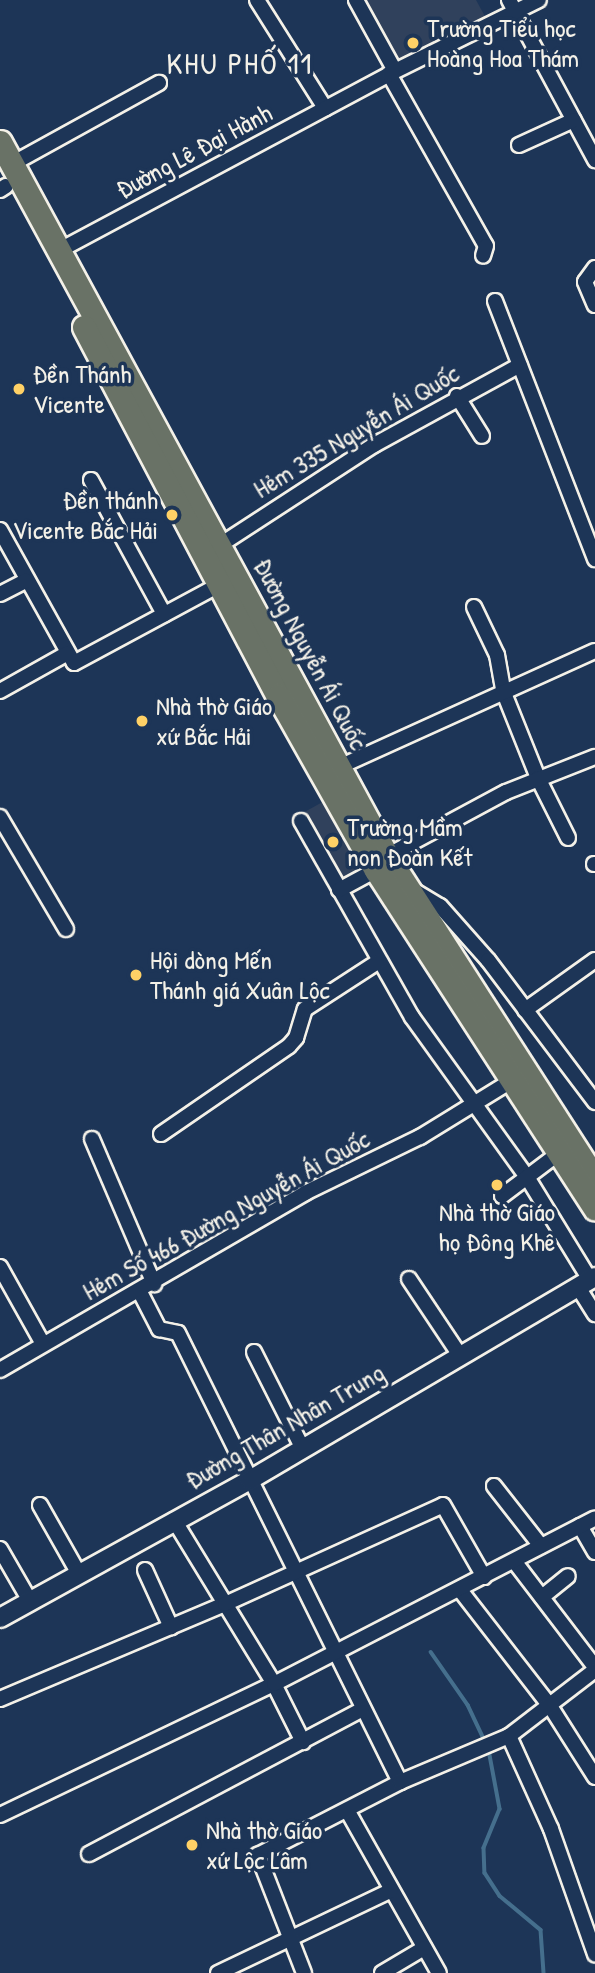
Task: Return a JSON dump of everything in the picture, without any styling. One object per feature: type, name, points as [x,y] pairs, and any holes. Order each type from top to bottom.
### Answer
[{"type":"main road","name":"Đường Nguyễn Ái Quốc","points":[[0,142],[5,179],[228,580],[381,863],[511,1081],[559,1153],[591,1182]]},
{"type":"main road","name":"Đường Nguyễn Ái Quốc","points":[[5,179],[60,250],[220,545],[228,580],[339,767],[381,863],[404,885],[591,1182]]},
{"type":"main road","points":[[591,1182],[595,1208]]},
{"type":"street","points":[[257,0],[325,108]]},
{"type":"street","points":[[356,0],[486,246],[483,256]]},
{"type":"street","name":"Đường Lê Đại Hành","points":[[60,250],[512,6],[539,0]]},
{"type":"street","points":[[512,6],[595,160]]},
{"type":"street","points":[[5,179],[159,83]]},
{"type":"street","points":[[519,145],[574,120]]},
{"type":"street","points":[[595,268],[585,282],[595,305]]},
{"type":"street","points":[[495,301],[595,559]]},
{"type":"street","name":"Hẻm 335 Nguyễn Ái Quốc","points":[[220,545],[457,396],[520,365]]},
{"type":"street","points":[[457,396],[482,436]]},
{"type":"street","points":[[91,480],[164,614]]},
{"type":"street","points":[[0,530],[66,654],[74,663],[228,580]]},
{"type":"street","points":[[0,594],[26,581]]},
{"type":"street","points":[[474,607],[497,655],[504,693],[538,778],[568,838]]},
{"type":"street","points":[[339,767],[595,651]]},
{"type":"street","points":[[0,691],[66,654]]},
{"type":"street","points":[[339,890],[381,863],[538,778],[595,757]]},
{"type":"street","points":[[0,817],[66,929]]},
{"type":"street","points":[[301,821],[419,1027],[527,1177],[588,1281],[595,1314]]},
{"type":"street","points":[[404,885],[440,906],[525,1010],[595,1102]]},
{"type":"street","points":[[525,1010],[595,960]]},
{"type":"street","points":[[161,1135],[289,1046],[296,1038],[304,1009],[379,961]]},
{"type":"street","name":"Hẻm Số 466 Đường Nguyễn Ái Quốc","points":[[0,1370],[154,1284],[305,1193],[420,1138],[511,1081]]},
{"type":"street","points":[[92,1139],[154,1284]]},
{"type":"street","points":[[502,1196],[559,1153]]},
{"type":"street","points":[[0,1267],[43,1344]]},
{"type":"street","points":[[409,1279],[460,1354]]},
{"type":"street","name":"Đường Thân Nhân Trung","points":[[0,1618],[250,1480],[588,1281]]},
{"type":"street","points":[[140,1292],[159,1329],[178,1333],[360,1710],[400,1782]]},
{"type":"street","points":[[254,1352],[303,1449]]},
{"type":"street","points":[[494,1486],[541,1546]]},
{"type":"street","points":[[0,1699],[225,1604],[444,1504],[484,1577]]},
{"type":"street","points":[[40,1505],[79,1574]]},
{"type":"street","points":[[0,1815],[274,1684],[595,1518]]},
{"type":"street","points":[[174,1520],[274,1684],[303,1742]]},
{"type":"street","points":[[580,1526],[595,1552]]},
{"type":"street","points":[[0,1549],[30,1601]]},
{"type":"street","points":[[304,1973],[258,1855],[400,1782],[509,1736],[595,1669],[514,1561]]},
{"type":"street","points":[[145,1570],[171,1626]]},
{"type":"street","points":[[542,1597],[568,1576]]},
{"type":"street","points":[[460,1590],[550,1706],[595,1777]]},
{"type":"street","points":[[89,1854],[360,1710]]},
{"type":"street","points":[[509,1736],[551,1829],[595,1954]]},
{"type":"street","points":[[347,1810],[390,1891],[439,1973]]},
{"type":"street","points":[[218,1973],[390,1891]]},
{"type":"street","points":[[382,1973],[424,1948]]},
{"type":"shaded area","name":"Trường Tiểu học Hoàng Hoa Thám","points":[[361,0],[476,0],[487,20],[397,65]]},
{"type":"shaded area","name":"Trường Mầm non Đoàn Kết","points":[[328,799],[367,869],[339,884],[300,815]]},
{"type":"waterway","points":[[431,1652],[468,1705],[486,1743]]},
{"type":"waterway","points":[[489,1750],[500,1809],[484,1848],[485,1873],[500,1896],[541,1930],[544,1973]]},
{"type":"place","name":"Trường Tiểu học Hoàng Hoa Thám","points":[[413,43]]},
{"type":"place","name":"Đền Thánh Vicente","points":[[19,389]]},
{"type":"place","name":"Đền thánh Vicente Bắc Hải","points":[[172,515]]},
{"type":"place","name":"Nhà thờ Giáo xứ Bắc Hải","points":[[142,721]]},
{"type":"place","name":"Trường Mầm non Đoàn Kết","points":[[333,842]]},
{"type":"place","name":"Hội dòng Mến Thánh giá Xuân Lộc","points":[[136,975]]},
{"type":"place","name":"Nhà thờ Giáo họ Đông Khê","points":[[497,1185]]},
{"type":"place","name":"Nhà thờ Giáo xứ Lộc Lâm","points":[[192,1845]]},
{"type":"district","name":"KHU PHỐ 11","points":[[240,63]]}]
